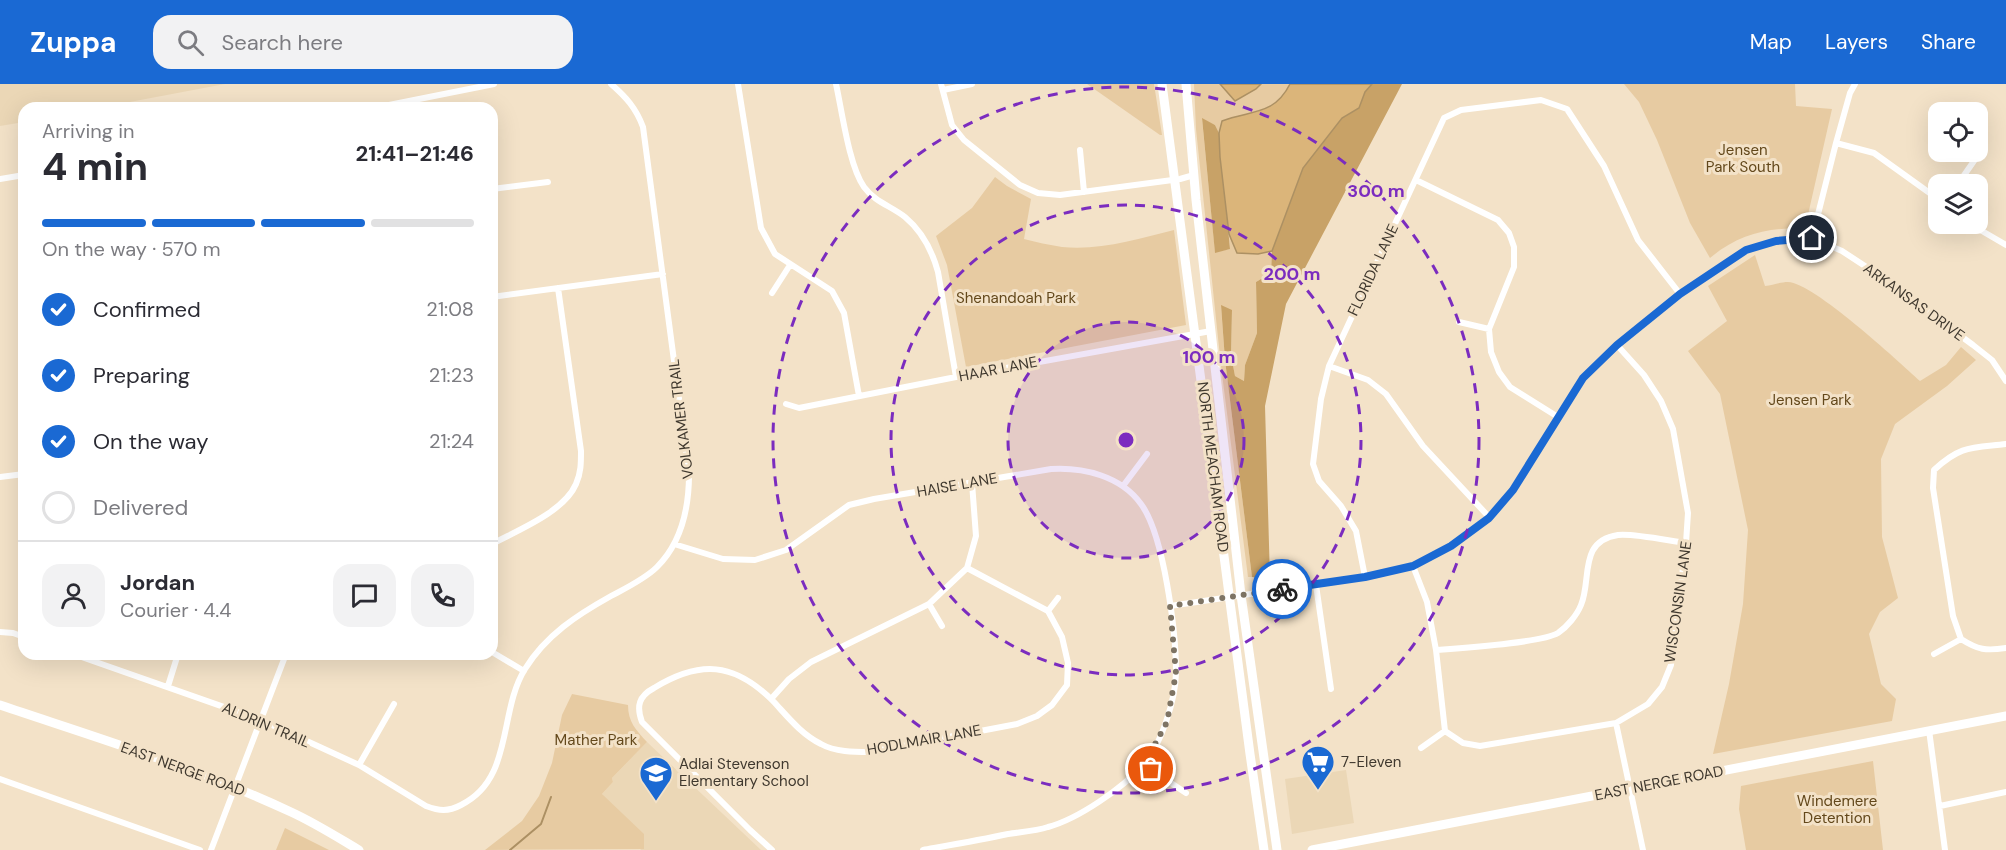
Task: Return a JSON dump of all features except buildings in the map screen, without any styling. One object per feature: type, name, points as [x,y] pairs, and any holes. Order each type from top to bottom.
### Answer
[{"type":"main road","name":"NORTH MEACHAM ROAD","points":[[1162,84],[1264,850]]},
{"type":"main road","name":"NORTH MEACHAM ROAD","points":[[1186,84],[1241,595],[1277,850]]},
{"type":"main road","name":"EAST NERGE ROAD","points":[[0,705],[168,762],[236,788],[299,816],[359,850]]},
{"type":"main road","name":"EAST NERGE ROAD","points":[[1312,850],[2006,716]]},
{"type":"street","points":[[413,102],[494,84]]},
{"type":"street","name":"VOLKAMER TRAIL","points":[[451,810],[468,801],[485,786],[497,764],[514,695],[524,671],[540,648],[560,628],[658,567],[674,544],[685,520],[689,500],[689,474],[643,127],[629,101],[611,84]]},
{"type":"street","points":[[738,84],[761,228],[775,254],[832,291],[844,313],[859,396]]},
{"type":"street","points":[[837,84],[855,167],[862,185],[873,198],[905,217],[926,240],[934,257],[956,377]]},
{"type":"street","points":[[972,84],[942,87],[952,125],[964,140],[1020,185],[1038,193],[1060,195],[1175,180],[1194,175]]},
{"type":"street","points":[[1812,238],[1836,143],[1850,93],[1855,84]]},
{"type":"street","name":"FLORIDA LANE","points":[[1365,577],[1356,531],[1341,506],[1319,481],[1313,464],[1321,399],[1329,366],[1444,118],[1461,110],[1541,100],[1567,109],[1604,166],[1638,240],[1680,294]]},
{"type":"street","points":[[1836,143],[1874,153],[1928,192]]},
{"type":"street","points":[[1080,150],[1084,192]]},
{"type":"street","points":[[0,179],[18,176]]},
{"type":"street","points":[[1416,180],[1498,220],[1509,233],[1515,248],[1514,267],[1489,329],[1491,352],[1499,372],[1510,387],[1558,417]]},
{"type":"street","points":[[498,188],[548,182]]},
{"type":"street","points":[[1985,234],[2006,245]]},
{"type":"street","name":"ARKANSAS DRIVE","points":[[1170,606],[1365,577],[1413,566],[1451,546],[1489,518],[1513,490],[1583,378],[1617,345],[1680,294],[1746,250],[1776,241],[1812,238],[1842,251],[1992,360],[2006,381]]},
{"type":"street","points":[[772,292],[790,265]]},
{"type":"street","points":[[498,296],[663,274]]},
{"type":"street","points":[[498,541],[550,512],[564,500],[575,486],[581,469],[581,452],[558,288]]},
{"type":"street","points":[[1459,322],[1489,329]]},
{"type":"street","name":"HAAR LANE","points":[[786,404],[799,408],[1211,331]]},
{"type":"street","name":"WISCONSIN LANE","points":[[1616,723],[1648,704],[1662,687],[1671,665],[1688,513],[1672,429],[1661,401],[1644,375],[1617,345]]},
{"type":"street","points":[[1329,366],[1368,380],[1386,394],[1423,446],[1489,518]]},
{"type":"street","points":[[2006,444],[1965,449],[1950,455],[1934,470],[1933,488],[1953,616],[1961,639],[1975,648],[1990,650],[2006,648]]},
{"type":"street","points":[[1123,486],[1147,454]]},
{"type":"street","name":"HAISE LANE","points":[[674,544],[723,559],[755,560],[786,549],[849,505],[874,499],[1051,469],[1073,468],[1092,472],[1123,486],[1141,503],[1155,531],[1170,606],[1176,673],[1167,722],[1144,765]]},
{"type":"street","points":[[0,477],[18,475]]},
{"type":"street","points":[[771,699],[789,679],[811,662],[929,604],[968,568],[976,536],[972,483]]},
{"type":"street","points":[[1436,651],[1539,639],[1557,633],[1572,620],[1581,605],[1589,557],[1602,540],[1620,535],[1686,543]]},
{"type":"street","points":[[1413,566],[1427,602],[1436,651],[1445,731],[1463,744],[1480,746],[1616,723],[1643,850]]},
{"type":"street","points":[[968,568],[1048,611],[1058,598]]},
{"type":"street","points":[[1316,585],[1331,689]]},
{"type":"street","points":[[929,604],[942,626]]},
{"type":"street","name":"HODLMAIR LANE","points":[[772,850],[642,722],[638,706],[644,693],[687,671],[721,670],[746,679],[771,699],[800,730],[822,745],[846,752],[870,752],[1017,724],[1037,717],[1052,705],[1067,685],[1068,663],[1062,637],[1048,611]]},
{"type":"street","points":[[0,632],[18,635]]},
{"type":"street","points":[[1934,654],[1961,639]]},
{"type":"street","points":[[498,656],[524,671]]},
{"type":"street","name":"ALDRIN TRAIL","points":[[91,660],[261,720],[359,765],[426,806],[438,811],[451,810]]},
{"type":"street","points":[[168,686],[176,660]]},
{"type":"street","points":[[211,850],[284,660]]},
{"type":"street","points":[[359,765],[394,704]]},
{"type":"street","points":[[1929,730],[1945,850]]},
{"type":"street","points":[[1421,748],[1445,731]]},
{"type":"street","points":[[923,850],[1050,827],[1095,806],[1144,765],[1186,793]]},
{"type":"street","points":[[0,779],[200,850]]},
{"type":"street","points":[[1940,806],[2006,792]]},
{"type":"shaded area","points":[[0,84],[225,84],[130,102],[18,102],[18,123],[0,126]]},
{"type":"shaded area","points":[[1220,84],[1261,84],[1235,101]]},
{"type":"shaded area","points":[[1290,84],[1372,84],[1365,92],[1359,108],[1342,118],[1303,168],[1272,251],[1258,254],[1237,253],[1229,234],[1220,157],[1219,133],[1222,121],[1269,107],[1277,102]]},
{"type":"shaded area","points":[[1372,84],[1402,84],[1286,304],[1265,406],[1270,579],[1252,577],[1225,360],[1221,305],[1232,310],[1231,355],[1235,376],[1244,381],[1245,365],[1257,333],[1256,282],[1271,273],[1272,251],[1303,168],[1342,118],[1359,108],[1365,92]]},
{"type":"shaded area","points":[[1202,118],[1215,125],[1219,133],[1230,249],[1215,253]]},
{"type":"shaded area","name":"Adlai Stevenson Elementary School","points":[[647,742],[761,850],[641,850],[602,794],[613,782],[612,778]]},
{"type":"shaded area","points":[[1346,770],[1354,823],[1292,834],[1285,779]]},
{"type":"green space","points":[[1087,84],[1154,84],[1162,135],[1160,135]]},
{"type":"green space","points":[[1194,84],[1220,84],[1221,86],[1256,89],[1261,84],[1290,84],[1277,102],[1269,107],[1223,121],[1219,133],[1215,125],[1202,119],[1215,252],[1230,249],[1229,234],[1237,253],[1258,254],[1272,251],[1271,273],[1256,282],[1257,333],[1245,365],[1244,381],[1235,376],[1231,355],[1232,311],[1221,306],[1225,360],[1252,577],[1248,577],[1221,366],[1196,129]]},
{"type":"green space","name":"Jensen Park South","points":[[1624,84],[1795,84],[1796,106],[1832,109],[1805,228],[1779,229],[1755,234],[1732,243],[1710,258],[1690,223],[1657,140],[1639,102]]},
{"type":"green space","name":"Shenandoah Park","points":[[995,177],[1031,199],[1024,239],[1076,248],[1118,243],[1174,230],[1186,325],[966,367],[947,265],[936,236],[972,208]]},
{"type":"green space","name":"Jensen Park","points":[[1755,255],[1765,286],[1788,282],[1816,295],[1856,324],[1920,381],[1946,365],[1961,347],[1976,360],[1947,386],[1895,424],[1881,459],[1882,537],[1898,598],[1880,612],[1869,634],[1881,684],[1896,699],[1892,721],[1713,754],[1729,684],[1743,604],[1748,530],[1720,394],[1688,351],[1727,321],[1708,286]]},
{"type":"green space","name":"Mather Park","points":[[572,694],[628,705],[631,721],[647,742],[612,778],[613,782],[602,794],[644,834],[644,849],[485,850],[522,821],[539,796],[552,763],[562,715]]},
{"type":"green space","name":"Windemere Detention","points":[[1873,761],[1883,850],[1746,850],[1739,809],[1741,786]]},
{"type":"green space","points":[[285,828],[329,850],[276,850]]},
{"type":"waterway","points":[[510,850],[541,824],[551,797]]},
{"type":"way so far","points":[[1151,769],[1144,765],[1167,722],[1176,673],[1170,606],[1282,589]]},
{"type":"place","name":"7-Eleven","points":[[1318,791]]},
{"type":"place","name":"Adlai Stevenson Elementary School","points":[[656,802]]},
{"type":"route","points":[[1282,589],[1365,577],[1413,566],[1451,546],[1489,518],[1513,490],[1583,378],[1617,345],[1680,294],[1746,250],[1776,241],[1812,238]]}]
